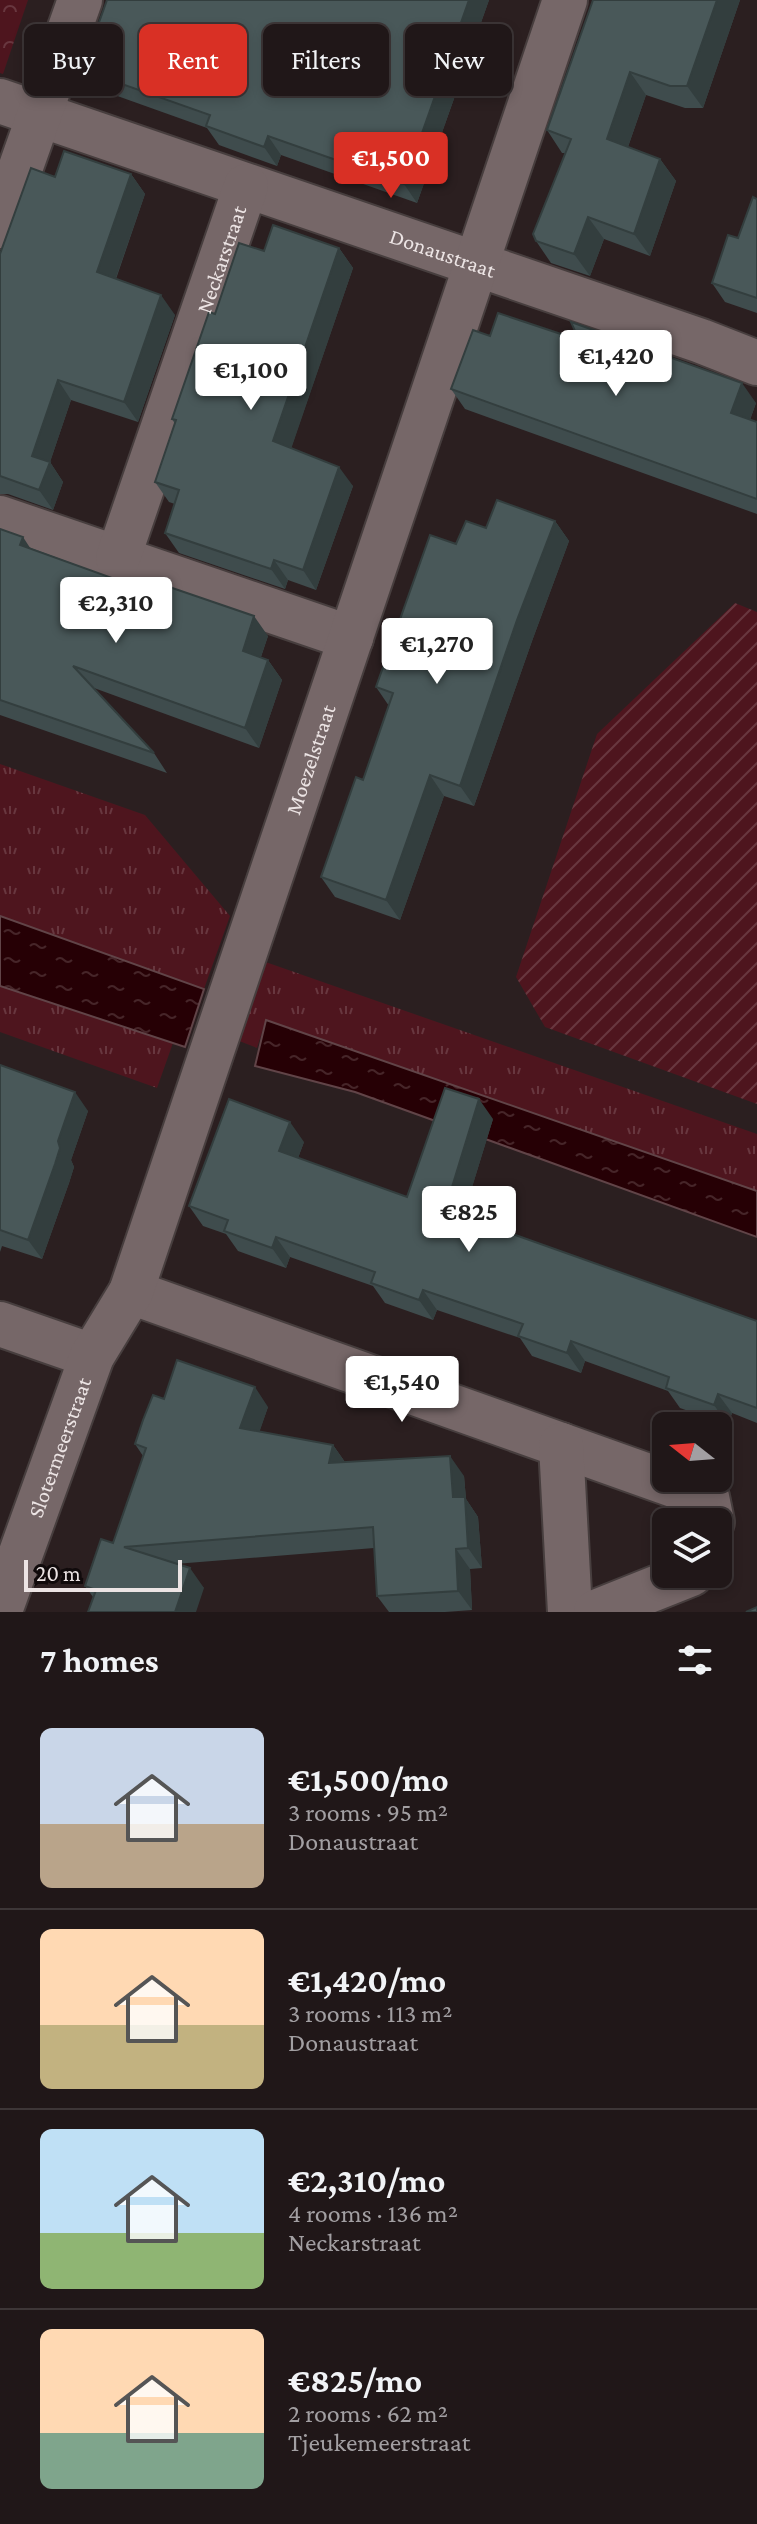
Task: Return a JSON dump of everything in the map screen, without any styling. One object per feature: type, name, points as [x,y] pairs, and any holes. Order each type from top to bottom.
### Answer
[{"type":"street","points":[[0,226],[19,108],[80,0]]},
{"type":"street","name":"Moezelstraat","points":[[131,1292],[565,0]]},
{"type":"street","name":"Donaustraat","points":[[19,108],[701,341],[757,363]]},
{"type":"street","name":"Neckarstraat","points":[[118,558],[246,186]]},
{"type":"street","points":[[0,518],[351,638]]},
{"type":"street","points":[[131,1292],[707,1497],[709,1508]]},
{"type":"street","name":"Slotermeerstraat","points":[[0,1611],[92,1356],[131,1292]]},
{"type":"street","points":[[0,1324],[92,1356]]},
{"type":"street","points":[[561,1445],[570,1612]]},
{"type":"street","points":[[596,1612],[656,1588]]},
{"type":"green space","points":[[0,0],[28,0],[3,74],[0,73]]},
{"type":"green space","points":[[735,603],[757,612],[757,1104],[545,1027],[516,977],[597,734]]},
{"type":"green space","points":[[0,764],[145,815],[230,916],[204,989],[0,916]]},
{"type":"green space","points":[[257,959],[757,1134],[757,1191],[266,1020],[257,1048],[234,1039]]},
{"type":"green space","points":[[0,986],[173,1043],[157,1088],[0,1032]]},
{"type":"water","points":[[0,916],[204,989],[185,1047],[0,986]]},
{"type":"water","points":[[266,1020],[757,1191],[757,1237],[355,1092],[255,1066]]},
{"type":"building","points":[[107,0],[469,0],[461,24],[405,24],[405,96],[435,96],[404,184],[268,136],[264,147],[206,126],[210,115],[156,96],[247,96],[247,24],[139,24],[139,90],[123,84],[123,24],[98,24]]},
{"type":"building","points":[[593,0],[717,0],[687,86],[670,86],[630,72],[607,139],[660,159],[634,234],[588,217],[574,254],[536,241],[533,234],[571,139],[547,130]]},
{"type":"building","points":[[64,151],[131,174],[97,272],[161,295],[124,402],[58,380],[32,456],[50,462],[39,490],[0,476],[0,254],[31,168],[55,177]]},
{"type":"building","points":[[753,197],[757,199],[757,298],[712,283],[728,235],[738,238]]},
{"type":"building","points":[[273,225],[339,248],[273,441],[339,467],[303,570],[274,560],[271,569],[165,533],[179,490],[155,482],[176,420],[172,419],[209,312],[215,314],[239,243],[264,251]]},
{"type":"building","points":[[498,313],[579,340],[571,322],[742,383],[731,413],[757,422],[757,499],[451,389],[473,330],[490,336]]},
{"type":"building","points":[[497,500],[555,521],[460,786],[430,775],[386,900],[321,877],[356,777],[363,780],[393,693],[376,687],[430,535],[456,544],[466,521],[486,528]]},
{"type":"building","points":[[0,529],[23,537],[20,545],[145,590],[149,580],[254,616],[243,651],[268,660],[245,728],[73,666],[154,753],[0,700]]},
{"type":"building","points":[[0,1065],[75,1092],[58,1141],[60,1148],[55,1164],[28,1240],[0,1230]]},
{"type":"building","points":[[445,1088],[479,1099],[445,1210],[757,1321],[757,1408],[718,1394],[714,1405],[666,1388],[669,1377],[571,1341],[567,1353],[518,1336],[523,1324],[423,1290],[419,1300],[371,1283],[375,1272],[276,1237],[272,1248],[224,1231],[228,1220],[189,1206],[229,1099],[290,1122],[279,1151],[407,1197]]},
{"type":"building","points":[[177,1360],[255,1387],[240,1428],[333,1445],[329,1463],[450,1456],[453,1497],[465,1497],[468,1548],[456,1549],[458,1591],[377,1596],[373,1527],[124,1547],[190,1568],[175,1612],[88,1612],[96,1590],[85,1586],[101,1539],[113,1543],[146,1448],[135,1444],[143,1420],[153,1395],[164,1399]]}]
